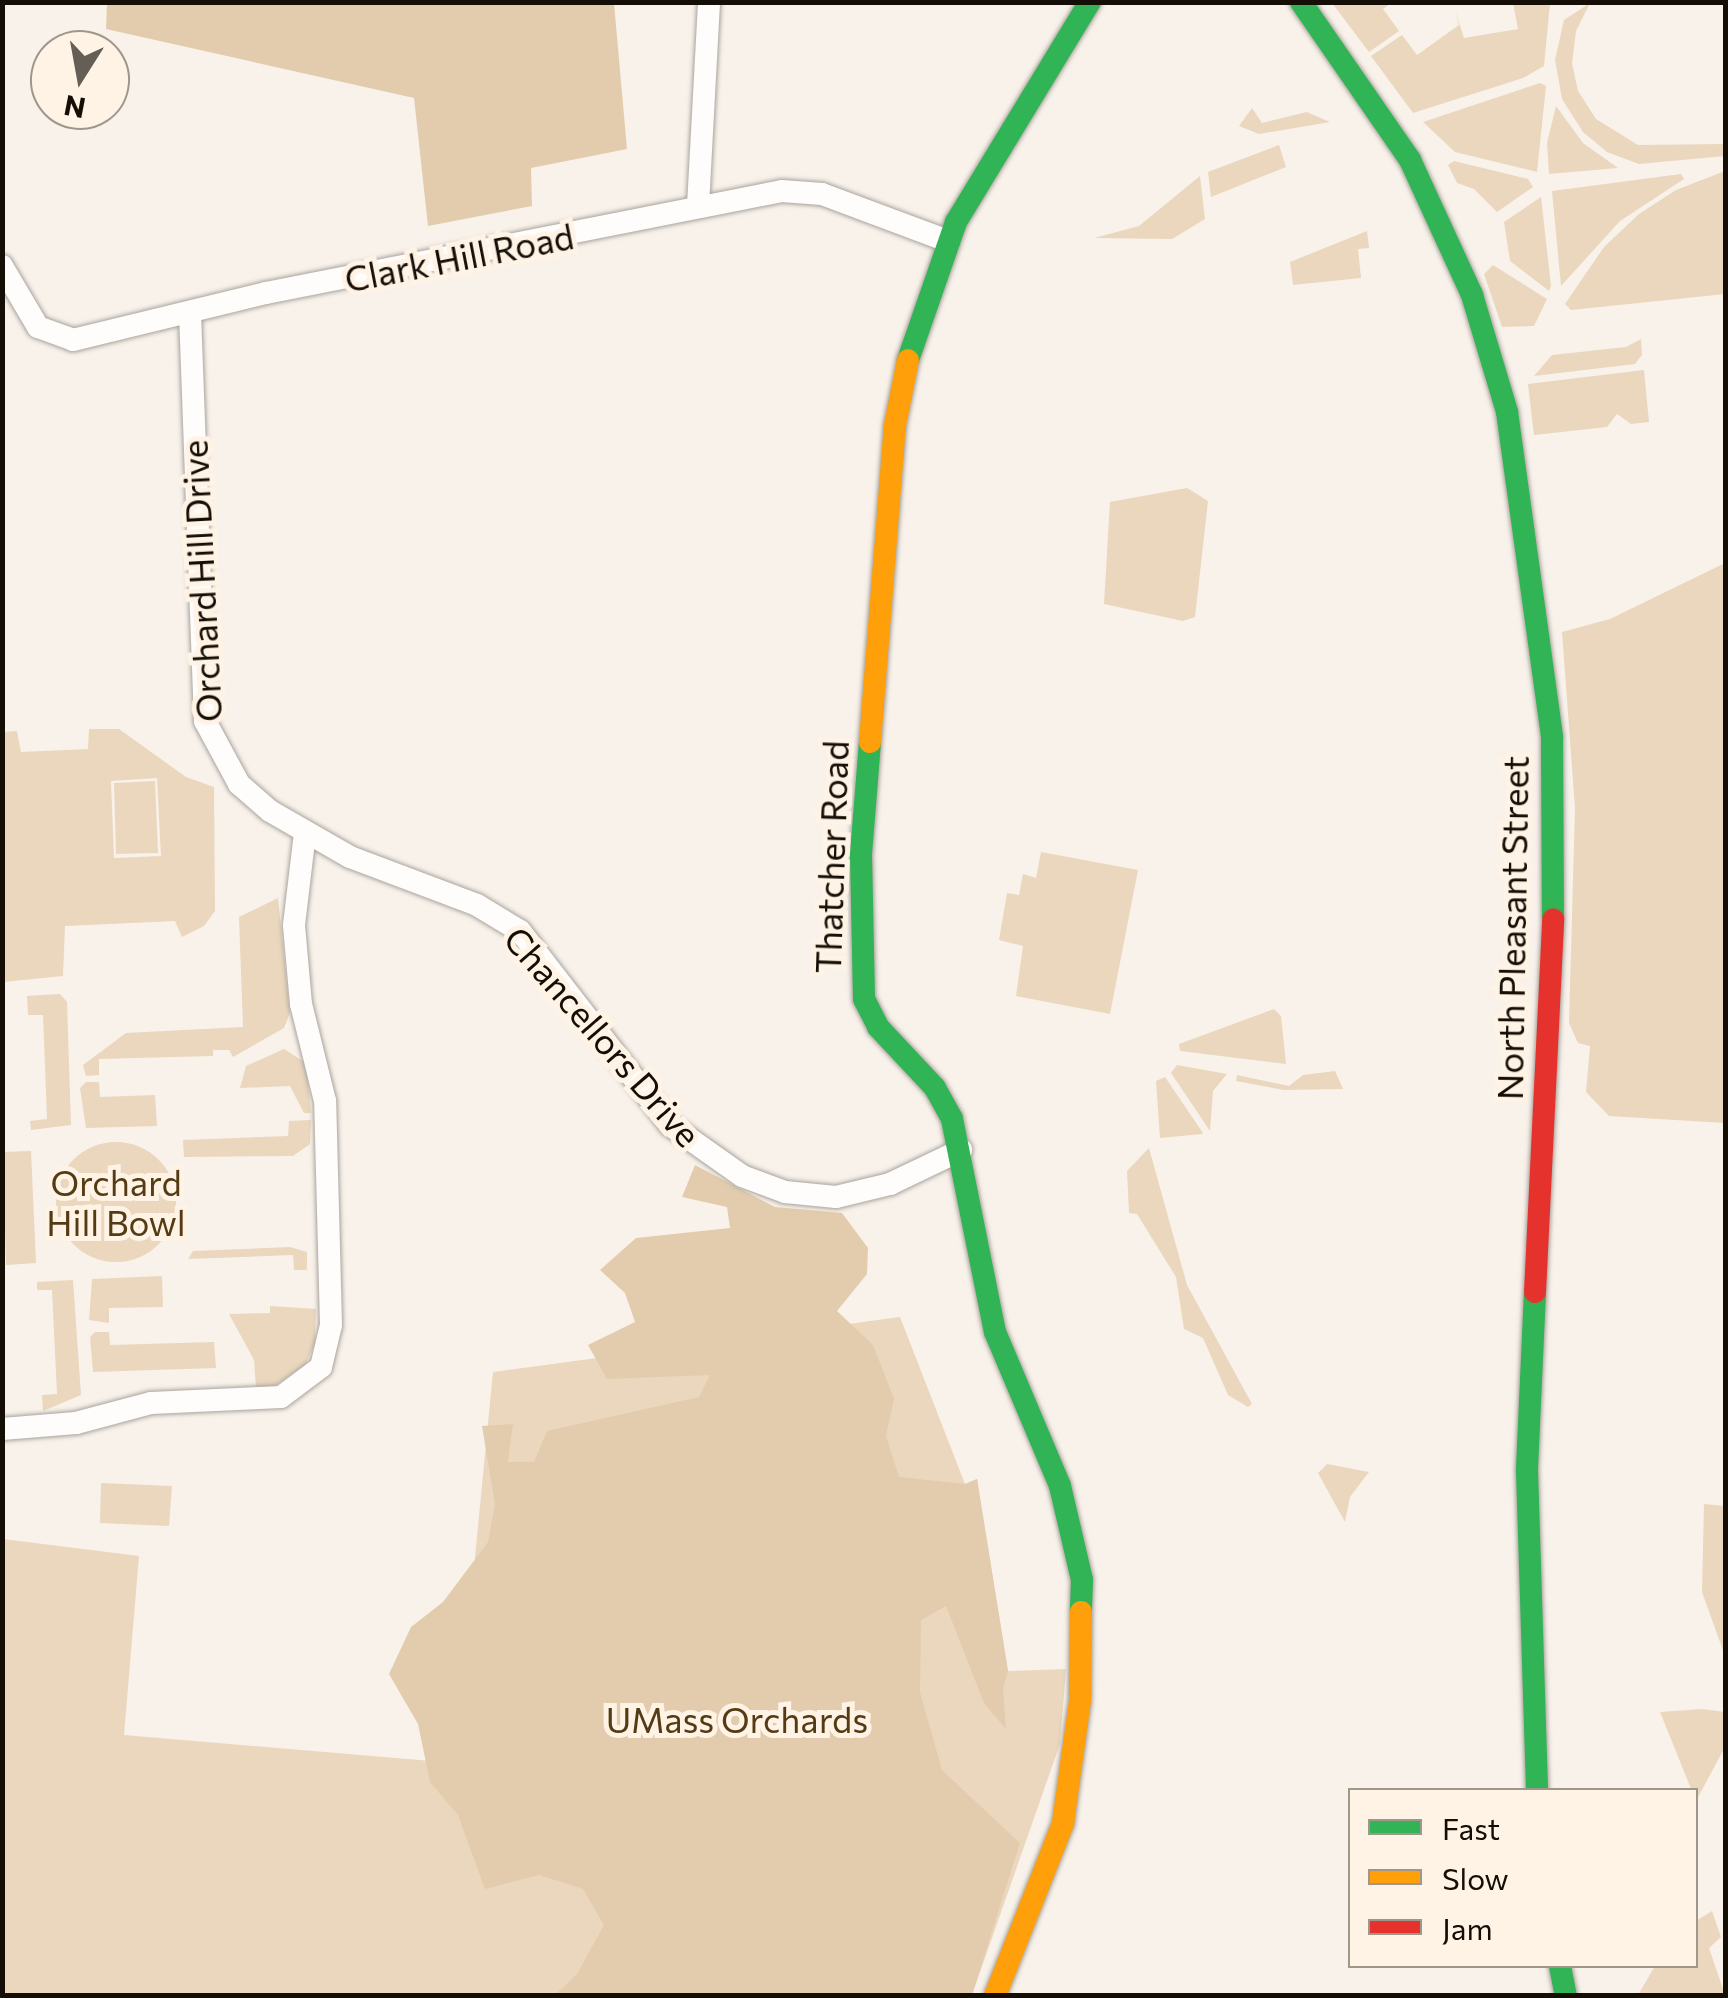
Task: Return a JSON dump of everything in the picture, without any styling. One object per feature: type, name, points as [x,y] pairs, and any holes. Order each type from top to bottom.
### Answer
[{"type":"street","points":[[698,206],[709,2]]},
{"type":"street","name":"Thatcher Road","points":[[995,1996],[1063,1823],[1080,1701],[1082,1580],[1060,1486],[995,1332],[974,1251],[960,1150],[935,1088],[871,1017],[861,970],[866,777],[894,425],[910,351],[948,241],[1090,2]]},
{"type":"street","name":"North Pleasant Street","points":[[1301,2],[1410,160],[1467,282],[1507,412],[1540,622],[1552,738],[1555,881],[1528,1412],[1537,1788]]},
{"type":"street","name":"Clark Hill Road","points":[[2,266],[38,328],[60,339],[698,206],[800,190],[948,241]]},
{"type":"street","name":"Orchard Hill Drive","points":[[190,313],[205,721],[238,784],[305,833]]},
{"type":"street","points":[[2,1429],[76,1424],[151,1403],[280,1397],[321,1367],[331,1325],[325,1101],[301,1004],[294,925],[305,833]]},
{"type":"street","name":"Chancellors Drive","points":[[305,833],[386,875],[476,904],[520,931],[670,1126],[742,1176],[785,1192],[836,1197],[890,1184],[960,1150]]},
{"type":"street","points":[[1560,1968],[1566,1996]]},
{"type":"green space","points":[[107,3],[614,3],[627,149],[531,168],[532,206],[428,226],[414,98],[130,34],[130,30],[106,29]]},
{"type":"green space","points":[[1332,3],[1391,3],[1383,9],[1399,31],[1369,52]]},
{"type":"green space","points":[[1513,3],[1550,3],[1544,66],[1523,78],[1413,113],[1371,56],[1402,35],[1417,55],[1459,25],[1455,10],[1464,38],[1518,29]]},
{"type":"green space","points":[[1590,3],[1576,31],[1572,63],[1578,91],[1596,119],[1638,145],[1725,144],[1725,156],[1639,164],[1607,152],[1583,132],[1562,99],[1555,60],[1564,20]]},
{"type":"green space","points":[[1540,83],[1546,86],[1537,172],[1455,152],[1423,122]]},
{"type":"green space","points":[[1556,106],[1583,143],[1618,168],[1549,174],[1547,143]]},
{"type":"green space","points":[[1252,108],[1262,123],[1307,112],[1330,122],[1259,134],[1239,126]]},
{"type":"green space","points":[[1279,145],[1286,167],[1211,197],[1208,172]]},
{"type":"green space","points":[[1454,161],[1528,179],[1533,187],[1497,212],[1474,189],[1457,183],[1448,165]]},
{"type":"green space","points":[[1725,171],[1725,294],[1571,310],[1565,304],[1604,247],[1639,214],[1676,190]]},
{"type":"green space","points":[[1681,174],[1684,179],[1620,221],[1561,286],[1552,191]]},
{"type":"green space","points":[[1200,176],[1205,219],[1172,239],[1094,238],[1139,226]]},
{"type":"green space","points":[[1541,197],[1549,291],[1510,261],[1504,222]]},
{"type":"green space","points":[[1367,231],[1369,248],[1358,249],[1361,278],[1293,285],[1290,262]]},
{"type":"green space","points":[[1493,265],[1547,299],[1534,326],[1502,327],[1484,274]]},
{"type":"green space","points":[[1641,339],[1642,355],[1635,364],[1534,376],[1552,355],[1626,347]]},
{"type":"green space","points":[[1644,370],[1649,422],[1631,424],[1617,414],[1607,427],[1534,435],[1528,384]]},
{"type":"green space","points":[[1187,488],[1208,501],[1195,617],[1183,621],[1104,604],[1110,502]]},
{"type":"green space","points":[[1725,563],[1725,1123],[1609,1116],[1586,1092],[1590,1046],[1578,1043],[1569,1023],[1575,808],[1562,632],[1610,619]]},
{"type":"green space","points":[[89,729],[119,729],[186,777],[214,787],[215,911],[204,926],[182,937],[175,921],[65,926],[63,976],[3,982],[3,732],[17,731],[21,752],[88,749]],"holes":[[[157,778],[161,856],[114,858],[111,781]]]},
{"type":"green space","points":[[155,781],[158,853],[116,854],[114,783]]},
{"type":"green space","points":[[1041,852],[1138,870],[1110,1014],[1016,996],[1023,946],[999,940],[1007,893],[1019,895],[1023,874],[1036,878]]},
{"type":"green space","points":[[278,898],[290,1013],[284,1028],[233,1057],[229,1050],[213,1050],[213,1056],[99,1059],[99,1075],[86,1076],[83,1065],[126,1033],[243,1027],[239,917]]},
{"type":"green space","points":[[60,994],[67,1002],[71,1125],[31,1130],[30,1121],[47,1119],[43,1015],[28,1015],[27,996]]},
{"type":"green space","points":[[1274,1009],[1281,1016],[1286,1064],[1180,1051],[1179,1044]]},
{"type":"green space","points":[[284,1049],[306,1063],[311,1113],[304,1113],[290,1086],[240,1088],[246,1066]]},
{"type":"green space","points":[[1177,1065],[1227,1074],[1213,1091],[1210,1131],[1171,1073]]},
{"type":"green space","points":[[1335,1071],[1343,1089],[1284,1090],[1236,1081],[1237,1075],[1289,1086],[1303,1075]]},
{"type":"green space","points":[[1165,1077],[1202,1134],[1160,1138],[1156,1081]]},
{"type":"green space","points":[[86,1082],[99,1082],[100,1097],[155,1095],[157,1126],[86,1128],[80,1088]]},
{"type":"green space","points":[[311,1120],[310,1144],[293,1156],[184,1157],[183,1140],[288,1136],[289,1121]]},
{"type":"green space","name":"Orchard Hill Bowl","points":[[116,1142],[139,1147],[158,1160],[171,1179],[176,1202],[171,1225],[158,1244],[139,1257],[116,1262],[93,1257],[74,1244],[61,1225],[56,1202],[61,1179],[74,1160],[93,1147]]},
{"type":"green space","points":[[1149,1148],[1187,1285],[1252,1404],[1248,1407],[1228,1395],[1203,1338],[1184,1329],[1176,1277],[1137,1214],[1129,1213],[1127,1171]]},
{"type":"green space","points":[[31,1151],[36,1263],[6,1265],[3,1152]]},
{"type":"green space","name":"UMass Orchards","points":[[695,1165],[775,1207],[842,1213],[868,1248],[867,1274],[837,1311],[873,1345],[894,1399],[886,1436],[899,1477],[965,1484],[977,1479],[1008,1671],[1003,1688],[1006,1729],[984,1703],[946,1606],[921,1620],[920,1692],[942,1770],[1020,1843],[972,1995],[555,1995],[577,1974],[604,1925],[583,1889],[539,1875],[485,1889],[458,1815],[430,1782],[418,1724],[389,1674],[411,1627],[443,1602],[488,1542],[495,1504],[482,1426],[513,1424],[508,1462],[534,1462],[547,1431],[699,1397],[710,1375],[607,1379],[588,1345],[635,1322],[625,1293],[600,1270],[636,1238],[730,1228],[727,1207],[682,1197]]},
{"type":"green space","points":[[290,1247],[307,1252],[307,1270],[294,1270],[293,1255],[188,1259],[193,1251]]},
{"type":"green space","points":[[162,1276],[163,1307],[109,1308],[109,1323],[89,1320],[92,1279]]},
{"type":"green space","points":[[73,1280],[81,1395],[43,1411],[42,1395],[57,1394],[52,1290],[37,1290],[37,1282]]},
{"type":"green space","points":[[270,1306],[316,1309],[315,1343],[305,1365],[268,1390],[256,1388],[254,1360],[229,1314],[270,1313]]},
{"type":"green space","name":"UMass Orchards","points":[[900,1317],[965,1484],[977,1479],[1008,1671],[1066,1669],[1060,1744],[972,1995],[3,1996],[3,1539],[139,1556],[124,1735],[455,1763],[493,1372]]},
{"type":"green space","points":[[95,1332],[109,1332],[110,1345],[214,1342],[216,1368],[93,1372],[90,1337]]},
{"type":"green space","points":[[1327,1464],[1369,1472],[1350,1497],[1345,1522],[1318,1473]]},
{"type":"green space","points":[[101,1483],[172,1486],[169,1526],[100,1523]]},
{"type":"green space","points":[[1704,1504],[1725,1506],[1725,1656],[1702,1592]]},
{"type":"green space","points":[[1660,1712],[1725,1712],[1725,1747],[1698,1797],[1698,1788],[1691,1788]]},
{"type":"green space","points":[[1712,1911],[1721,1937],[1709,1948],[1725,1995],[1638,1995],[1654,1968],[1698,1968],[1698,1920]]},
{"type":"traffic: fast","points":[[908,360],[956,222],[1090,2]]},
{"type":"traffic: fast","points":[[1301,2],[1410,160],[1472,295],[1507,412],[1552,738],[1553,919]]},
{"type":"traffic: fast","points":[[870,742],[861,855],[864,999],[878,1027],[935,1088],[952,1119],[995,1332],[1060,1486],[1082,1580],[1081,1612]]},
{"type":"traffic: fast","points":[[1535,1292],[1527,1471],[1537,1788]]},
{"type":"traffic: fast","points":[[1560,1968],[1566,1996]]},
{"type":"traffic: slow","points":[[870,742],[895,425],[908,360]]},
{"type":"traffic: slow","points":[[995,1996],[1063,1823],[1080,1701],[1081,1612]]},
{"type":"traffic: jam","points":[[1535,1292],[1553,919]]}]
